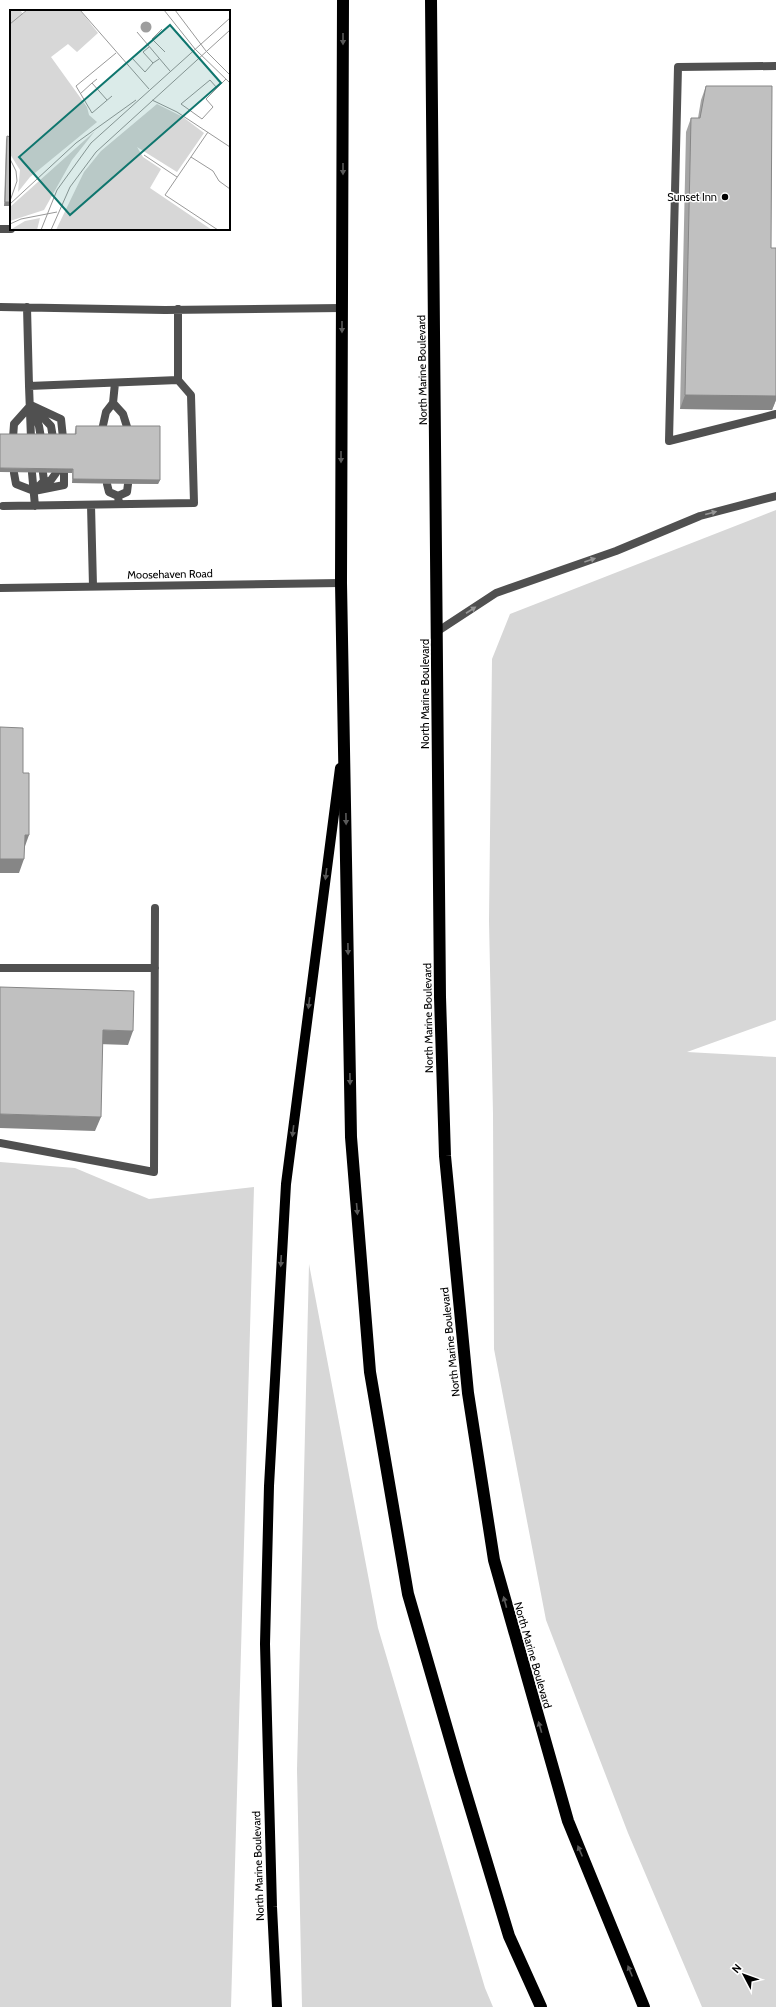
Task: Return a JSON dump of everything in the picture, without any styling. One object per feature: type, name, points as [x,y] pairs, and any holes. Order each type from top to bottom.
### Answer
[{"type":"highway","name":"North Marine Boulevard","points":[[343,0],[341,583],[344,738]]},
{"type":"highway","name":"North Marine Boulevard","points":[[431,0],[438,631],[440,996],[445,1156],[468,1393],[494,1560],[531,1698],[568,1821],[644,2007]]},
{"type":"highway","points":[[344,738],[351,1137],[370,1372],[408,1594],[509,1936],[541,2007]]},
{"type":"main road","name":"North Marine Boulevard","points":[[277,2007],[272,1908],[265,1644],[269,1478],[286,1184],[344,738]]},
{"type":"street","points":[[776,66],[678,67],[669,441],[776,414]]},
{"type":"street","points":[[0,307],[178,309],[342,308]]},
{"type":"street","points":[[27,307],[31,438]]},
{"type":"street","points":[[3,506],[194,503],[191,395],[178,380],[178,309]]},
{"type":"street","points":[[29,386],[178,380]]},
{"type":"street","points":[[102,430],[106,412],[113,402],[115,383]]},
{"type":"street","points":[[113,402],[123,414],[128,430]]},
{"type":"street","points":[[31,405],[39,426],[41,438]]},
{"type":"street","points":[[31,405],[51,426],[53,438]]},
{"type":"street","points":[[13,438],[14,424],[31,405]]},
{"type":"street","points":[[31,405],[61,419],[63,438]]},
{"type":"street","points":[[14,473],[16,484],[34,491],[64,485],[60,473],[34,491]]},
{"type":"street","points":[[32,473],[35,506]]},
{"type":"street","points":[[34,491],[44,481],[43,473]]},
{"type":"street","points":[[107,484],[109,492],[118,496],[127,492],[128,484]]},
{"type":"street","points":[[118,496],[119,504]]},
{"type":"street","points":[[438,631],[496,593],[616,551],[700,516],[776,496]]},
{"type":"street","points":[[91,505],[93,586]]},
{"type":"street","name":"Moosehaven Road","points":[[0,588],[341,583]]},
{"type":"street","points":[[0,1143],[154,1172],[155,908]]},
{"type":"street","points":[[0,968],[155,968]]},
{"type":"shaded area","points":[[776,510],[776,1020],[687,1052],[776,1057],[776,2007],[702,2007],[628,1833],[546,1620],[494,1349],[493,1114],[489,921],[492,659],[510,614]]},
{"type":"shaded area","points":[[0,1162],[75,1168],[149,1199],[254,1187],[231,2007],[0,2007]]},
{"type":"shaded area","points":[[309,1264],[378,1628],[485,1988],[493,2007],[302,2007],[297,1770]]},
{"type":"building","name":"Sunset Inn","points":[[706,86],[772,86],[771,248],[776,248],[776,396],[685,395],[691,118],[700,118]]},
{"type":"building","points":[[7,136],[10,137],[10,202],[5,202]]},
{"type":"building","points":[[76,426],[160,426],[160,480],[73,479],[73,469],[0,468],[0,434],[76,434]]},
{"type":"building","points":[[0,727],[23,728],[23,773],[29,773],[29,835],[25,835],[24,859],[0,859]]},
{"type":"building","points":[[0,987],[134,991],[133,1031],[103,1030],[101,1117],[0,1114]]},
{"type":"place","name":"Sunset Inn","points":[[725,197]]}]
